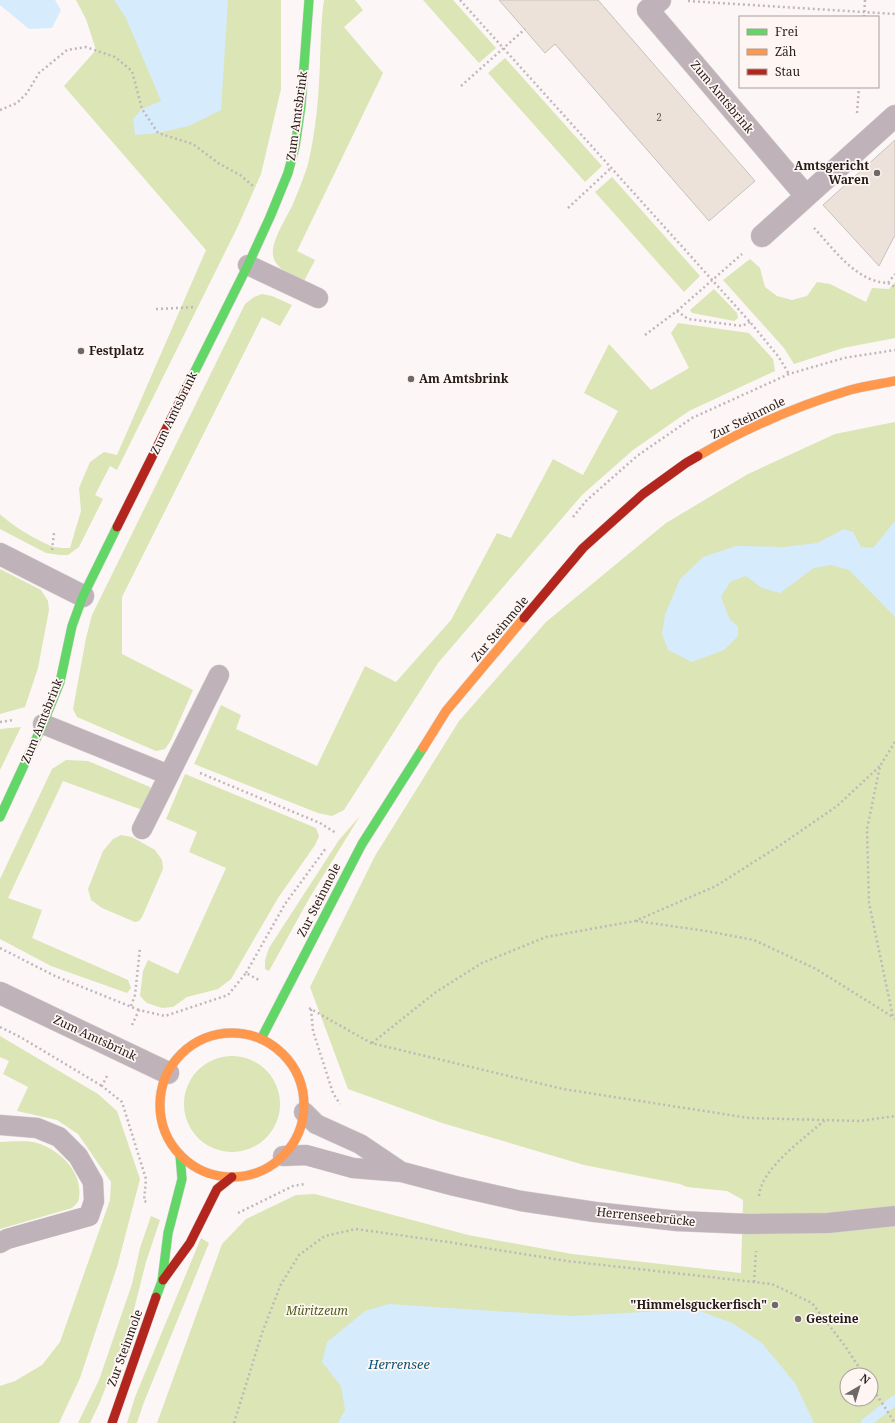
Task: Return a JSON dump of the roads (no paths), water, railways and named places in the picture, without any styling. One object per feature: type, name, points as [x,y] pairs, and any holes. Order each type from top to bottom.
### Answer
[{"type":"street","name":"Zum Amtsbrink","points":[[0,817],[43,724],[60,682],[72,626],[83,596],[248,264],[278,200],[288,174],[295,147],[301,106],[309,0]]},
{"type":"street","name":"Zum Amtsbrink","points":[[654,5],[800,201]]},
{"type":"street","points":[[762,236],[895,116]]},
{"type":"street","name":"Zur Steinmole","points":[[261,1039],[362,844],[446,711],[583,548],[643,494],[686,464],[731,437],[802,406],[851,390],[895,381]]},
{"type":"street","points":[[0,554],[83,596]]},
{"type":"street","name":"Zum Amtsbrink","points":[[0,993],[168,1073]]},
{"type":"street","points":[[226,1033],[244,1034],[261,1039],[276,1048],[289,1061],[298,1077],[303,1094],[304,1112],[300,1128],[293,1143],[283,1156],[268,1168],[251,1175],[232,1177],[213,1175],[195,1167],[180,1155],[167,1137],[161,1115],[161,1094],[168,1073],[178,1058],[191,1045],[208,1037],[226,1033]]},
{"type":"street","name":"Zur Steinmole","points":[[112,1423],[162,1281],[168,1233],[182,1179],[180,1155]]},
{"type":"street","name":"Zur Steinmole","points":[[162,1281],[190,1243],[217,1189],[232,1177]]},
{"type":"lane","points":[[248,264],[318,298]]},
{"type":"lane","points":[[142,829],[219,675]]},
{"type":"lane","points":[[43,724],[172,768]]},
{"type":"lane","name":"Herrenseebrücke","points":[[304,1112],[316,1124],[360,1144],[402,1172]]},
{"type":"lane","points":[[0,1125],[37,1128],[59,1137],[78,1156],[93,1182],[94,1201],[89,1216],[7,1239],[0,1243]]},
{"type":"lane","name":"Herrenseebrücke","points":[[283,1156],[306,1155],[353,1168],[402,1172],[521,1201],[595,1212],[677,1221],[748,1224],[828,1223],[895,1216]]},
{"type":"water","points":[[0,0],[55,0],[61,10],[52,28],[29,29],[0,5]]},
{"type":"water","points":[[114,0],[228,0],[221,110],[189,126],[158,133],[135,135],[133,119],[142,109],[161,101],[126,18]]},
{"type":"water","points":[[895,521],[895,617],[849,570],[831,565],[814,568],[780,593],[762,588],[746,576],[730,582],[721,597],[730,620],[738,626],[738,636],[724,650],[692,662],[668,650],[662,634],[665,615],[680,579],[703,557],[736,546],[784,547],[817,543],[844,529],[853,532],[861,547],[873,548]]},
{"type":"water","name":"Herrensee","points":[[389,1304],[573,1316],[695,1309],[732,1323],[762,1343],[795,1383],[814,1423],[338,1423],[345,1410],[341,1386],[322,1362],[327,1342],[365,1311]]},
{"type":"waterway","points":[[866,1423],[895,1400]]},
{"type":"place","name":"Amtsgericht Waren","points":[[877,173]]},
{"type":"place","name":"Festplatz","points":[[81,351]]},
{"type":"place","name":"Am Amtsbrink","points":[[411,379]]},
{"type":"place","name":"\"Himmelsguckerfisch\"","points":[[775,1305]]},
{"type":"place","name":"Gesteine","points":[[798,1319]]},
{"type":"park label","name":"Müritzeum","points":[[317,1311]]}]
